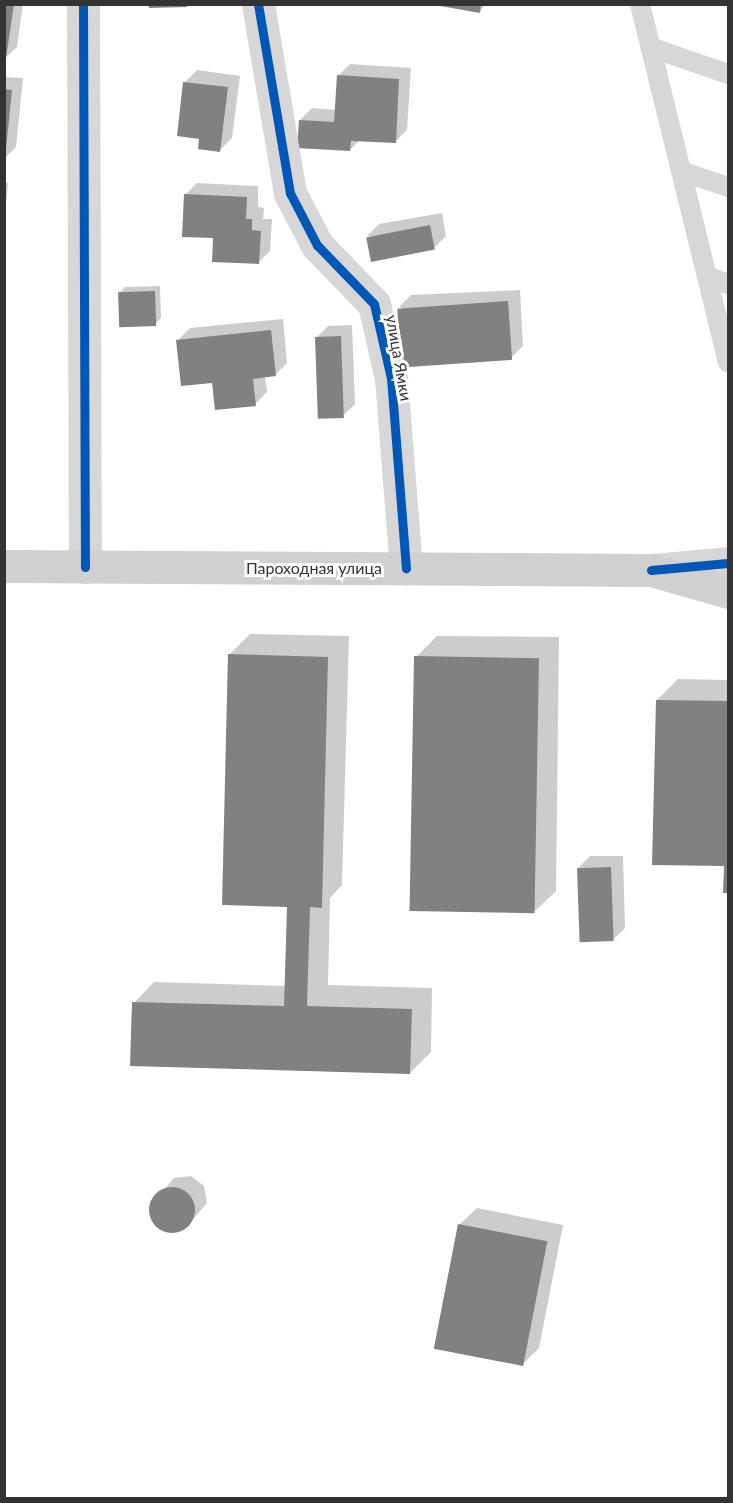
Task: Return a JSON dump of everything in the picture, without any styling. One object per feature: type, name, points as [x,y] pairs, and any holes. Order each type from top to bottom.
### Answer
[{"type":"main road","name":"Пароходная улица","points":[[4,566],[651,570],[729,592]]},
{"type":"street","points":[[83,4],[86,567]]},
{"type":"street","name":"улица Ямки","points":[[258,4],[290,193],[317,245],[374,304],[391,378],[406,568]]},
{"type":"street","points":[[651,570],[729,563]]},
{"type":"lane","points":[[640,4],[729,362]]},
{"type":"lane","points":[[650,47],[729,74]]},
{"type":"lane","points":[[681,171],[729,187]]},
{"type":"lane","points":[[707,276],[729,284]]},
{"type":"building","points":[[4,4],[14,4],[6,58],[4,58]]},
{"type":"building","points":[[429,4],[481,4],[480,13]]},
{"type":"building","points":[[149,5],[187,5],[187,7],[149,8]]},
{"type":"building","points":[[337,75],[399,79],[396,143],[351,141],[350,151],[297,148],[299,120],[334,122]]},
{"type":"building","points":[[183,82],[228,87],[220,152],[198,149],[199,139],[177,136]]},
{"type":"building","points":[[4,89],[12,90],[6,149],[4,149]]},
{"type":"building","points":[[184,194],[247,197],[246,219],[252,219],[252,230],[261,231],[259,264],[212,262],[213,238],[182,237]]},
{"type":"building","points":[[430,225],[435,250],[371,262],[366,237]]},
{"type":"building","points":[[155,291],[156,326],[119,327],[118,292]]},
{"type":"building","points":[[508,301],[512,360],[401,368],[397,309]]},
{"type":"building","points":[[271,330],[276,376],[253,379],[256,406],[215,410],[212,383],[181,386],[176,340]]},
{"type":"building","points":[[341,336],[344,418],[318,419],[315,337]]},
{"type":"building","points":[[228,654],[328,657],[322,908],[310,907],[307,1006],[412,1009],[410,1074],[130,1066],[132,1002],[284,1006],[287,907],[222,905]]},
{"type":"building","points":[[414,656],[539,658],[535,913],[410,911]]},
{"type":"building","points":[[656,700],[728,701],[728,893],[723,893],[724,866],[652,865]]},
{"type":"building","points":[[611,867],[614,941],[580,942],[577,868]]},
{"type":"building","points":[[172,1187],[188,1194],[195,1210],[188,1226],[172,1233],[156,1226],[149,1210],[156,1194]]},
{"type":"building","points":[[458,1224],[547,1241],[523,1366],[434,1349]]},
{"type":"cycle path","points":[[83,4],[85,567]]},
{"type":"cycle path","points":[[258,4],[290,193],[317,245],[374,304],[391,378],[406,568]]},
{"type":"cycle path","points":[[651,570],[728,563]]}]
